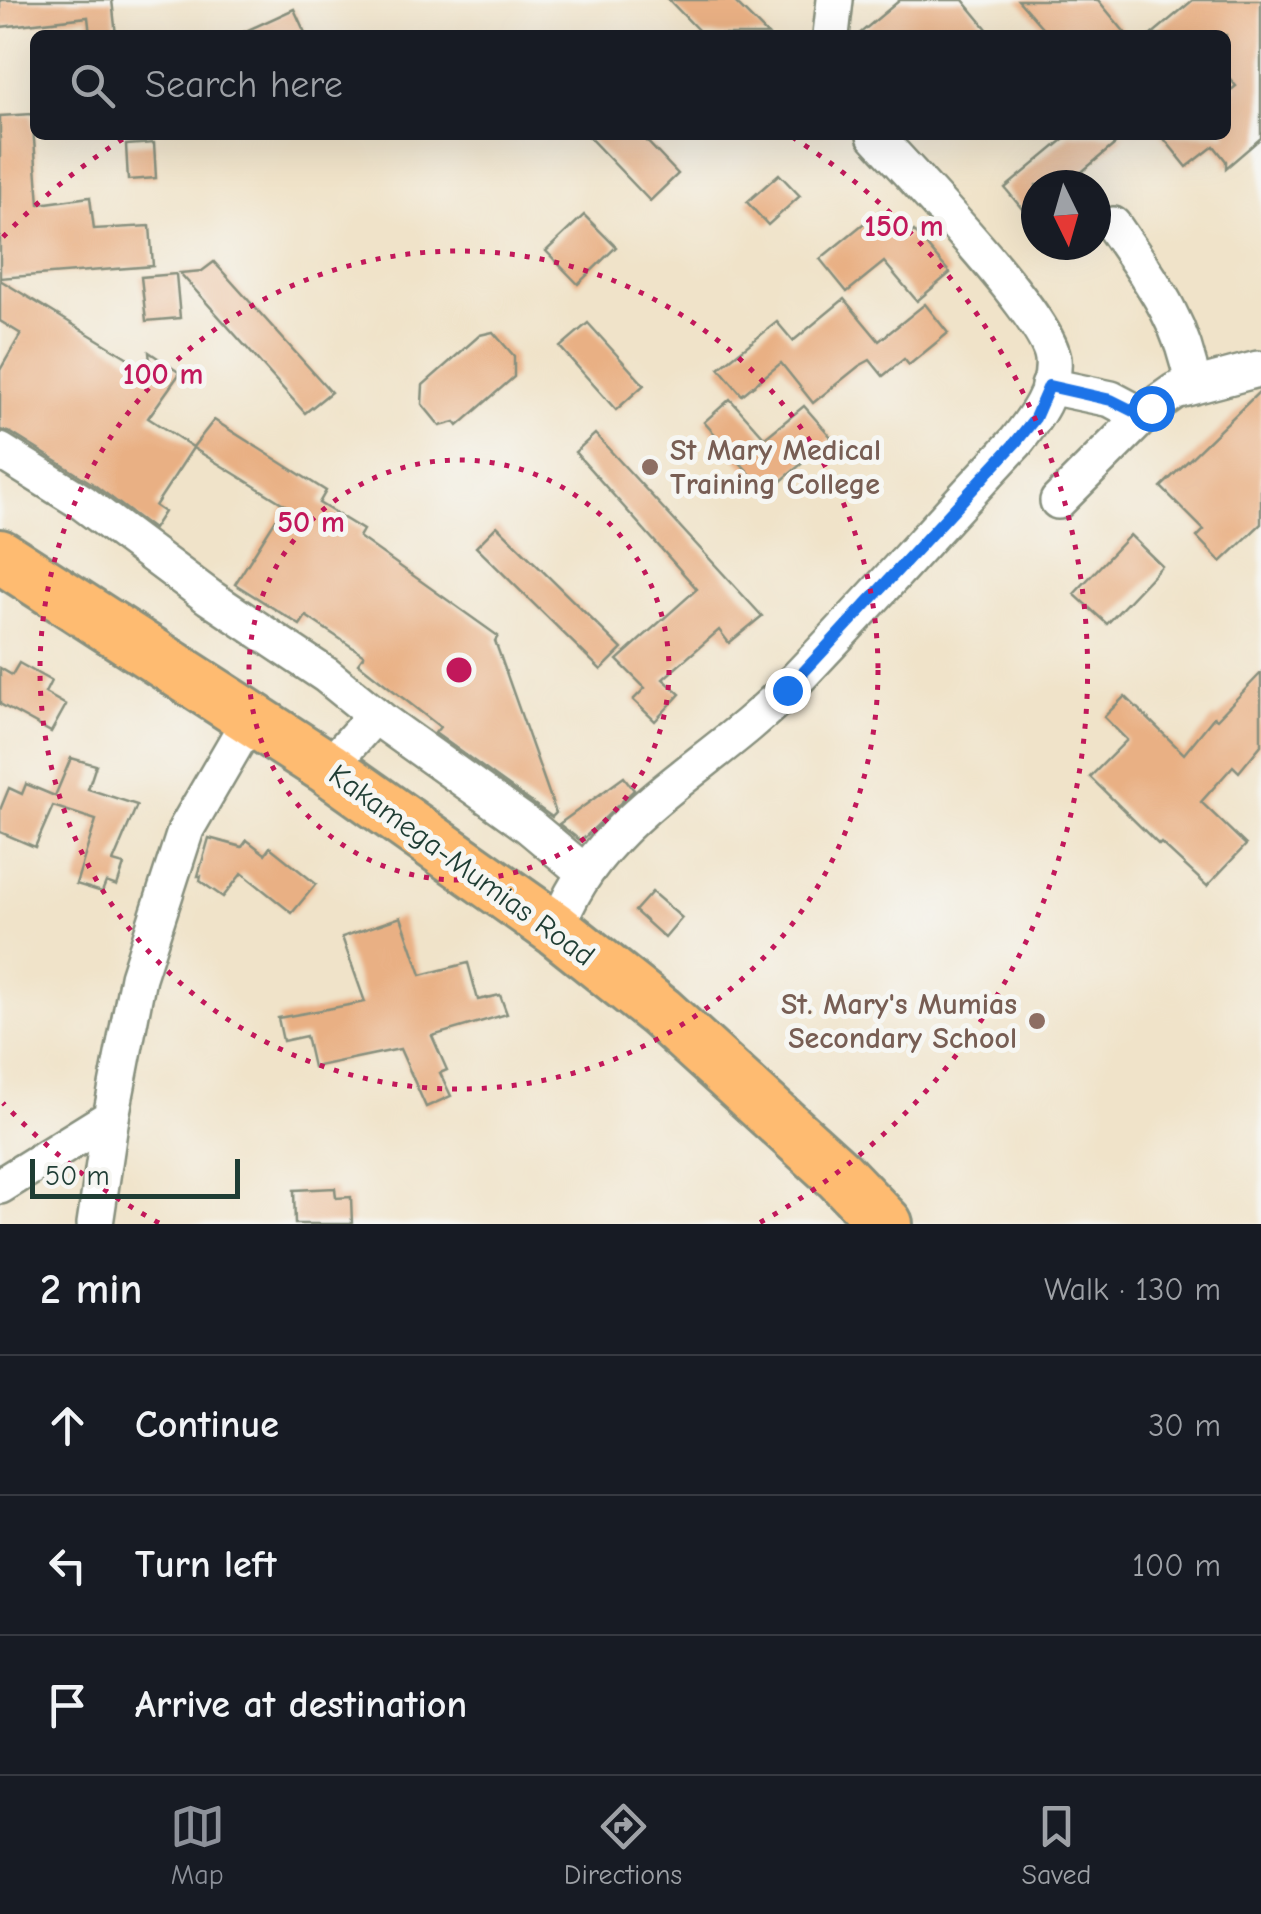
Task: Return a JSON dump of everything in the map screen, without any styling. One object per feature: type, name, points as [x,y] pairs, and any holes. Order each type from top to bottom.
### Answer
[{"type":"highway","name":"Kakamega-Mumias Road","points":[[0,556],[328,768],[557,930],[660,1012],[838,1174],[886,1224]]},
{"type":"street","points":[[831,30],[835,0]]},
{"type":"street","points":[[557,930],[566,902],[584,872],[644,811],[787,690],[1016,442],[1035,418],[1049,386],[1053,354],[1032,313],[879,140]]},
{"type":"street","points":[[1113,225],[1172,314],[1187,351],[1193,385]]},
{"type":"street","points":[[1058,501],[1143,416],[1175,391],[1258,369]]},
{"type":"street","points":[[1049,386],[1111,400],[1143,416]]},
{"type":"street","points":[[0,450],[82,502],[209,598],[326,675],[529,826],[584,872]]},
{"type":"street","points":[[328,768],[375,714]]},
{"type":"street","points":[[95,1224],[138,977],[186,829],[252,717]]},
{"type":"street","points":[[0,1186],[111,1117]]},
{"type":"building","points":[[0,0],[112,0],[115,30],[89,30],[88,17],[0,27]]},
{"type":"building","points":[[669,0],[733,0],[763,30],[698,30]]},
{"type":"building","points":[[900,0],[963,0],[988,30],[864,30]]},
{"type":"building","points":[[1018,0],[1098,0],[1123,30],[1045,30]]},
{"type":"building","points":[[1193,0],[1261,0],[1261,138],[1226,168],[1226,161],[1214,146],[1187,167],[1165,140],[1231,140],[1231,90],[1236,86],[1231,80],[1231,30],[1157,30]]},
{"type":"building","points":[[294,9],[304,30],[248,30]]},
{"type":"building","points":[[30,114],[39,204],[90,197],[94,229],[150,226],[153,266],[0,278],[0,116]]},
{"type":"building","points":[[592,140],[646,140],[678,174],[650,201]]},
{"type":"building","points":[[1063,140],[1120,140],[1084,170],[1027,170]]},
{"type":"building","points":[[154,143],[156,178],[128,180],[126,145]]},
{"type":"building","points":[[779,174],[800,196],[768,225],[747,202]]},
{"type":"building","points":[[1021,175],[1021,208],[1005,188]]},
{"type":"building","points":[[879,211],[902,240],[914,231],[950,273],[917,301],[884,262],[847,292],[820,259]]},
{"type":"building","points":[[584,215],[616,247],[578,284],[546,251]]},
{"type":"building","points":[[214,262],[331,392],[305,413],[180,273],[202,271]]},
{"type":"building","points":[[176,274],[180,318],[146,321],[141,277]]},
{"type":"building","points":[[0,280],[151,372],[149,352],[180,373],[148,418],[193,447],[214,420],[326,491],[319,503],[363,530],[359,537],[498,636],[495,641],[556,813],[552,817],[435,733],[440,727],[358,663],[364,655],[306,616],[300,625],[235,584],[285,505],[193,448],[155,506],[164,512],[153,529],[93,484],[0,430],[0,370],[21,334],[0,321]]},
{"type":"building","points":[[844,299],[879,341],[925,304],[948,333],[909,365],[904,359],[883,376],[870,360],[813,403],[781,363],[742,395],[719,368],[777,322],[793,341]]},
{"type":"building","points":[[588,323],[644,385],[616,410],[560,347]]},
{"type":"building","points":[[493,332],[514,356],[514,377],[458,426],[455,422],[440,426],[422,404],[423,385],[480,335]]},
{"type":"building","points":[[1261,390],[1261,524],[1221,562],[1197,537],[1204,530],[1161,487]]},
{"type":"building","points":[[730,399],[765,438],[804,406],[832,438],[767,493],[704,422]]},
{"type":"building","points":[[595,434],[762,616],[729,643],[719,630],[663,679],[680,694],[655,721],[633,700],[645,688],[617,660],[697,589],[575,452]]},
{"type":"building","points":[[497,526],[622,649],[601,670],[476,547]]},
{"type":"building","points":[[1130,535],[1162,566],[1107,624],[1074,594]]},
{"type":"building","points":[[19,663],[51,681],[45,693],[66,705],[51,732],[0,704],[0,668],[12,675]]},
{"type":"building","points":[[1261,673],[1261,745],[1239,772],[1233,766],[1201,802],[1246,845],[1207,886],[1090,777],[1127,740],[1104,717],[1125,696],[1184,754],[1214,717],[1217,719]]},
{"type":"building","points":[[71,758],[96,765],[88,789],[137,805],[113,862],[124,865],[117,886],[106,882],[102,892],[76,884],[96,820],[53,806],[35,847],[0,832],[0,810],[9,788],[22,794],[26,784],[55,796]]},
{"type":"building","points":[[624,777],[634,790],[581,841],[559,824]]},
{"type":"building","points":[[209,838],[242,847],[247,840],[265,854],[270,847],[316,884],[292,913],[242,873],[223,897],[198,876]]},
{"type":"building","points":[[652,892],[682,918],[665,938],[635,911]]},
{"type":"building","points":[[401,917],[421,975],[468,963],[478,1000],[500,995],[507,1014],[432,1036],[447,1070],[440,1073],[451,1096],[426,1107],[400,1049],[313,1067],[306,1036],[283,1041],[278,1018],[365,1002],[342,937]]},
{"type":"building","points":[[335,1188],[336,1198],[351,1197],[352,1224],[295,1224],[294,1190]]},
{"type":"place","name":"St Mary Medical Training College","points":[[650,467]]},
{"type":"place","name":"St. Mary's Mumias Secondary School","points":[[1037,1021]]},
{"type":"route","points":[[787,690],[1016,442],[1035,418],[1049,386],[1111,400],[1143,416],[1151,408]]}]
